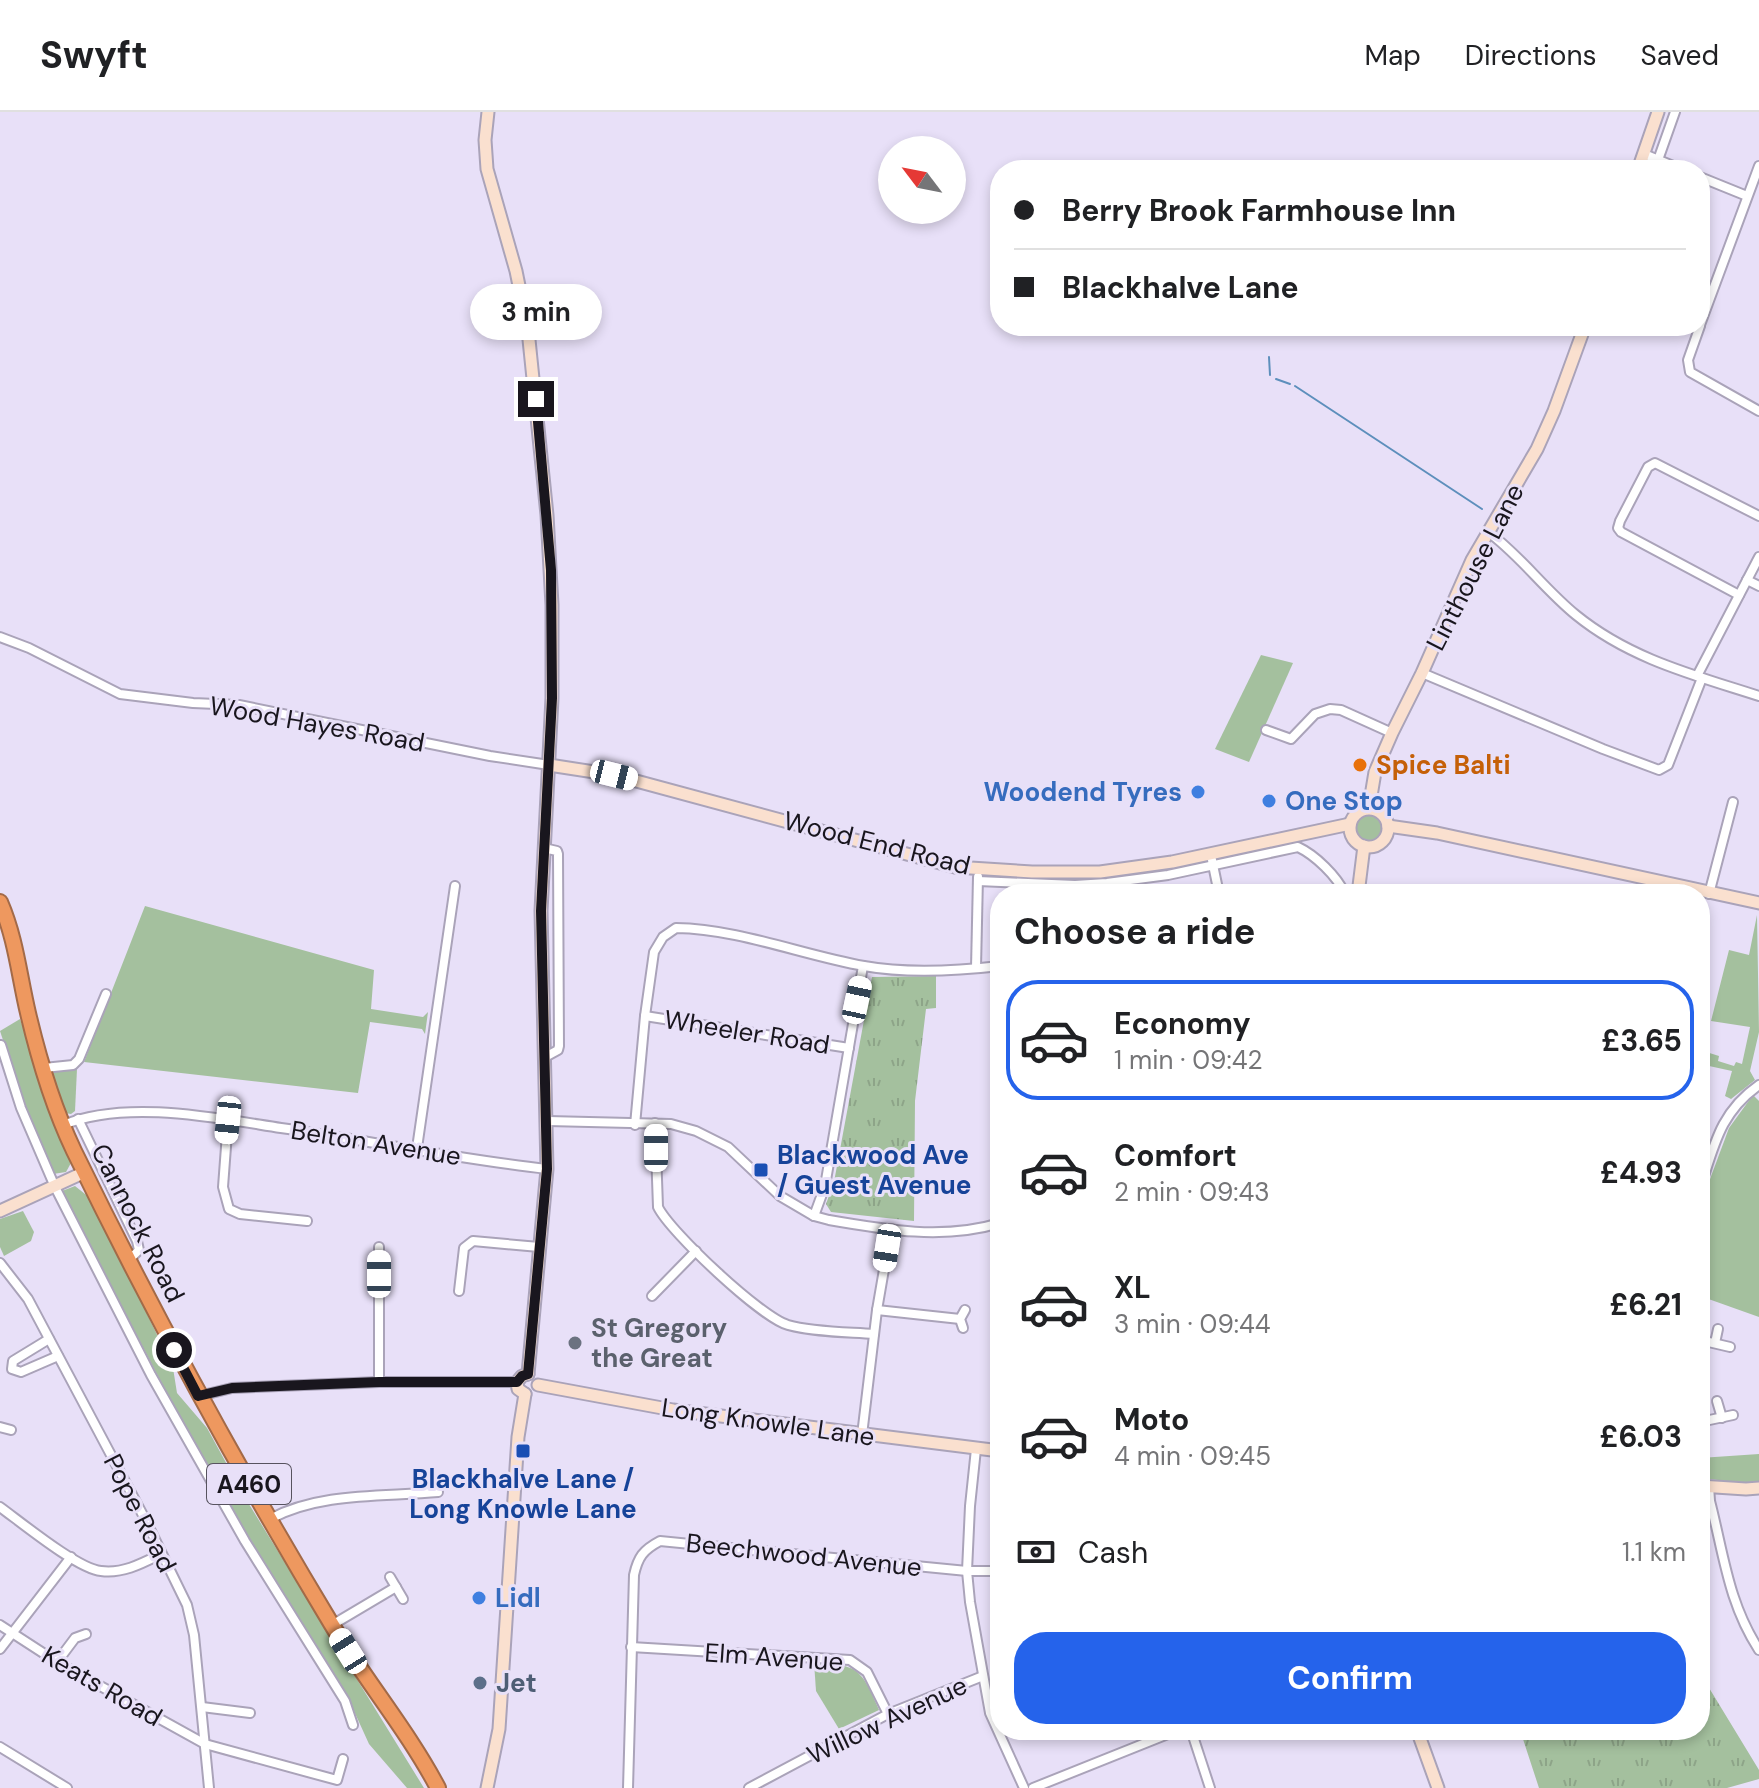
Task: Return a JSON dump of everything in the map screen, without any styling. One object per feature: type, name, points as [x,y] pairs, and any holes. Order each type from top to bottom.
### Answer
[{"type":"highway","name":"Cannock Road","points":[[0,902],[13,937],[28,1015],[44,1068],[70,1122],[85,1172],[198,1396],[332,1625],[438,1788]]},
{"type":"main road","points":[[488,112],[485,140],[487,169],[524,304],[543,468],[552,605],[552,698],[541,911],[547,1056],[547,1169],[528,1374]]},
{"type":"main road","points":[[1642,160],[1658,112]]},
{"type":"main road","name":"Linthouse Lane","points":[[1369,808],[1375,772],[1392,733],[1487,531],[1537,449],[1581,336]]},
{"type":"main road","name":"Wood End Road","points":[[549,765],[614,775],[978,875],[1100,872],[1212,859],[1350,824]]},
{"type":"main road","points":[[1369,808],[1381,813],[1388,833],[1382,842],[1372,847],[1364,846],[1353,839],[1350,824],[1359,812],[1369,808]]},
{"type":"main road","points":[[1388,826],[1437,833],[1660,884]]},
{"type":"main road","points":[[1359,884],[1364,846]]},
{"type":"main road","points":[[1710,894],[1759,903]]},
{"type":"main road","points":[[0,1211],[85,1172]]},
{"type":"main road","points":[[528,1374],[535,1377],[538,1385],[533,1393],[525,1394],[518,1389],[517,1382],[528,1374]]},
{"type":"main road","name":"Long Knowle Lane","points":[[538,1385],[673,1410],[990,1450]]},
{"type":"main road","points":[[487,1788],[499,1729],[518,1437],[525,1394]]},
{"type":"main road","points":[[1710,1486],[1759,1488]]},
{"type":"main road","points":[[1421,1740],[1438,1788]]},
{"type":"street","points":[[1644,154],[1658,160],[1675,112]]},
{"type":"street","points":[[1710,298],[1759,166]]},
{"type":"street","points":[[1710,181],[1747,196]]},
{"type":"street","points":[[1696,336],[1688,360],[1690,372],[1759,411]]},
{"type":"street","points":[[1739,595],[1618,528],[1648,467],[1655,463],[1759,516]]},
{"type":"street","points":[[1487,531],[1502,541],[1566,607],[1595,630],[1641,656],[1759,696]]},
{"type":"street","points":[[1422,673],[1659,770],[1668,765],[1699,677],[1759,557]]},
{"type":"street","points":[[1747,580],[1759,586]]},
{"type":"street","name":"Wood Hayes Road","points":[[0,637],[29,648],[120,694],[239,705],[549,765]]},
{"type":"street","points":[[1266,730],[1291,739],[1315,714],[1336,709],[1392,733]]},
{"type":"street","points":[[1710,890],[1733,802]]},
{"type":"street","points":[[1217,884],[1212,859],[1298,847],[1311,855],[1340,884]]},
{"type":"street","points":[[976,968],[978,875]]},
{"type":"street","points":[[417,1148],[455,886]]},
{"type":"street","points":[[635,1125],[654,952],[663,937],[676,928],[725,934],[863,966],[896,970],[990,967]]},
{"type":"street","points":[[814,1216],[826,1178],[863,966]]},
{"type":"street","points":[[44,1068],[73,1065],[79,1059],[106,994]]},
{"type":"street","name":"Wheeler Road","points":[[645,1016],[849,1048]]},
{"type":"street","points":[[1,1045],[21,1108],[55,1187],[151,1375],[245,1541],[345,1701],[353,1725]]},
{"type":"street","points":[[1710,1158],[1720,1128],[1737,1101],[1759,1085]]},
{"type":"street","name":"Belton Avenue","points":[[70,1122],[97,1115],[149,1113],[228,1120],[417,1148],[498,1164],[547,1169]]},
{"type":"street","points":[[228,1120],[223,1187],[229,1209],[240,1214],[311,1221]]},
{"type":"street","points":[[548,1121],[671,1124],[696,1131],[721,1142],[780,1196],[814,1216],[891,1229],[944,1233],[990,1226]]},
{"type":"street","points":[[70,1122],[137,1241],[139,1250],[129,1260]]},
{"type":"street","points":[[655,1123],[658,1207],[663,1217],[696,1251],[767,1316],[788,1326],[874,1334]]},
{"type":"street","points":[[862,1435],[877,1310],[891,1229]]},
{"type":"street","points":[[459,1291],[464,1248],[473,1241],[539,1247]]},
{"type":"street","points":[[379,1247],[379,1382]]},
{"type":"street","points":[[652,1296],[696,1251]]},
{"type":"street","name":"Pope Road","points":[[0,1263],[28,1299],[187,1605],[194,1635],[209,1788]]},
{"type":"street","points":[[877,1310],[961,1324],[965,1310]]},
{"type":"street","points":[[1715,1343],[1718,1329]]},
{"type":"street","points":[[49,1339],[13,1361],[12,1369],[21,1372],[58,1356]]},
{"type":"street","points":[[1710,1342],[1730,1347]]},
{"type":"street","points":[[198,1396],[232,1388],[379,1382],[517,1382]]},
{"type":"street","points":[[1717,1401],[1722,1418]]},
{"type":"street","points":[[1710,1420],[1733,1415]]},
{"type":"street","points":[[0,1427],[11,1430]]},
{"type":"street","points":[[976,1449],[967,1571],[990,1713]]},
{"type":"street","points":[[270,1519],[282,1512],[336,1499],[438,1492]]},
{"type":"street","points":[[1710,1501],[1738,1615],[1755,1636],[1759,1650]]},
{"type":"street","points":[[0,1507],[71,1557],[100,1572],[136,1567],[161,1554]]},
{"type":"street","name":"Beechwood Avenue","points":[[628,1788],[631,1647],[637,1562],[646,1549],[660,1541],[990,1571]]},
{"type":"street","points":[[0,1649],[71,1557]]},
{"type":"street","points":[[390,1577],[403,1599]]},
{"type":"street","points":[[332,1625],[396,1587]]},
{"type":"street","name":"Keats Road","points":[[0,1625],[57,1662],[205,1744],[337,1780],[343,1759]]},
{"type":"street","points":[[57,1662],[75,1638],[86,1634]]},
{"type":"street","name":"Elm Avenue","points":[[631,1647],[850,1660],[867,1672],[888,1714]]},
{"type":"street","name":"Willow Avenue","points":[[749,1788],[888,1714],[983,1676]]},
{"type":"street","points":[[202,1707],[250,1713]]},
{"type":"street","points":[[1002,1740],[1024,1788]]},
{"type":"street","points":[[1033,1788],[1153,1740]]},
{"type":"street","points":[[1194,1740],[1210,1788]]},
{"type":"street","points":[[0,1747],[67,1788]]},
{"type":"green space","points":[[1261,655],[1293,663],[1249,762],[1215,749]]},
{"type":"green space","points":[[1369,813],[1379,818],[1384,828],[1379,838],[1369,843],[1359,838],[1354,828],[1359,818]]},
{"type":"green space","points":[[145,906],[374,970],[371,1009],[423,1017],[428,1012],[425,1034],[422,1029],[370,1022],[358,1093],[84,1062]]},
{"type":"green space","points":[[1757,915],[1759,1032],[1750,1071],[1755,1080],[1731,1099],[1725,1096],[1732,1071],[1710,1066],[1710,1053],[1719,1056],[1718,1061],[1734,1066],[1736,1062],[1742,1064],[1750,1027],[1711,1021],[1729,950],[1749,955]]},
{"type":"green space","points":[[936,976],[936,1008],[926,1009],[915,1101],[914,1221],[831,1212],[826,1204],[834,1182],[872,977]]},
{"type":"green space","points":[[20,1019],[71,1163],[66,1172],[53,1174],[30,1122],[0,1031]]},
{"type":"green space","points":[[77,1069],[75,1111],[65,1113],[51,1071]]},
{"type":"green space","points":[[1753,1095],[1759,1101],[1759,1317],[1710,1300],[1710,1179],[1729,1128]]},
{"type":"green space","points":[[75,1186],[90,1198],[139,1297],[173,1368],[177,1393],[207,1428],[247,1501],[424,1788],[407,1788],[369,1744],[349,1700],[263,1562],[184,1426],[64,1196],[62,1191]]},
{"type":"green space","points":[[23,1211],[34,1232],[31,1241],[4,1256],[0,1247],[0,1219]]},
{"type":"green space","points":[[1759,1454],[1759,1481],[1744,1483],[1710,1479],[1710,1457]]},
{"type":"green space","points":[[814,1662],[841,1665],[857,1672],[868,1686],[879,1710],[839,1729],[816,1691]]},
{"type":"green space","points":[[1710,1689],[1759,1770],[1759,1779],[1727,1788],[1539,1788],[1523,1740],[1710,1740]]},
{"type":"waterway","points":[[1269,357],[1270,375]]},
{"type":"waterway","points":[[1276,379],[1290,384]]},
{"type":"waterway","points":[[1295,386],[1482,509]]},
{"type":"place","name":"Spice Balti","points":[[1360,765]]},
{"type":"place","name":"Woodend Tyres","points":[[1198,792]]},
{"type":"place","name":"One Stop","points":[[1269,801]]},
{"type":"place","name":"Blackwood Ave / Guest Avenue","points":[[761,1170]]},
{"type":"place","name":"St Gregory the Great","points":[[575,1343]]},
{"type":"place","name":"Blackhalve Lane / Long Knowle Lane","points":[[523,1451]]},
{"type":"place","name":"Lidl","points":[[479,1598]]},
{"type":"place","name":"Jet","points":[[480,1683]]},
{"type":"route","points":[[174,1350],[198,1396],[232,1388],[379,1382],[517,1382],[528,1374],[547,1169],[547,1056],[541,911],[552,698],[551,570],[536,399]]}]
